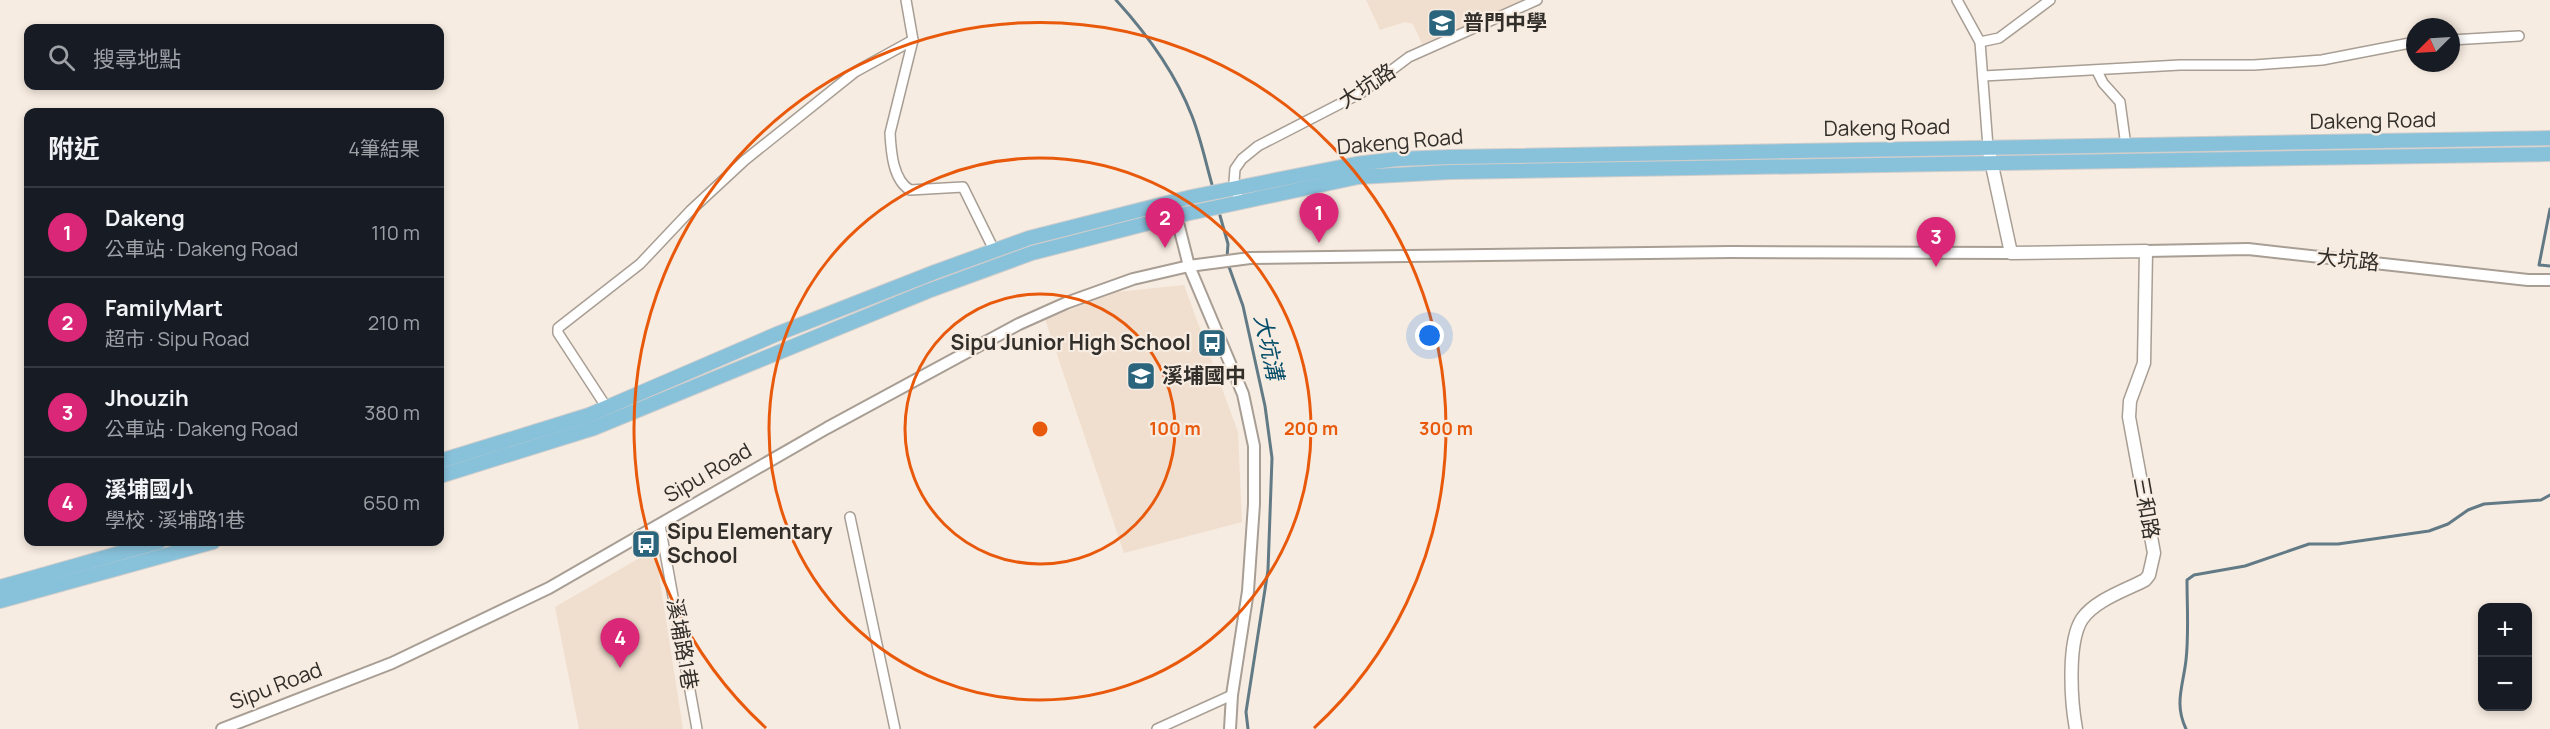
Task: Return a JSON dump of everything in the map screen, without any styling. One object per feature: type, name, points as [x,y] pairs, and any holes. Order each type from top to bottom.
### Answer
[{"type":"main road","name":"Dakeng Road","points":[[1172,201],[1356,164],[1398,159],[2550,138]]},
{"type":"main road","points":[[1988,147],[2011,253],[2146,251]]},
{"type":"main road","name":"Dakeng Road","points":[[1176,216],[1358,177],[1399,173],[2550,154]]},
{"type":"main road","points":[[444,460],[553,428],[607,408],[777,334],[994,250],[1029,238],[1172,201]]},
{"type":"main road","points":[[444,475],[594,428],[984,269],[1032,253],[1176,216]]},
{"type":"main road","name":"三和路","points":[[2076,729],[2072,706],[2076,633],[2087,614],[2102,603],[2145,580],[2149,575],[2154,553],[2129,417],[2130,401],[2144,363],[2146,251]]},
{"type":"main road","points":[[0,587],[145,546]]},
{"type":"main road","points":[[0,601],[199,546]]},
{"type":"street","points":[[906,0],[913,40],[890,133],[897,174],[903,186],[910,190],[963,187],[994,250]]},
{"type":"street","name":"大坑路","points":[[1235,203],[1232,188],[1235,169],[1242,159],[1258,146],[1361,93],[1409,57],[1537,0]]},
{"type":"street","points":[[1957,0],[1980,42],[1988,147]]},
{"type":"street","points":[[1980,42],[1999,38],[2050,0]]},
{"type":"street","points":[[2460,39],[2519,36]]},
{"type":"street","points":[[607,408],[558,333],[558,328],[640,264],[690,211],[745,160],[855,72],[873,60],[913,40]]},
{"type":"street","points":[[1983,76],[2322,60],[2406,44]]},
{"type":"street","points":[[2097,71],[2103,83],[2120,102],[2126,146]]},
{"type":"street","points":[[1172,201],[1190,266],[1243,394],[1254,446],[1254,504],[1248,591],[1232,695],[1230,729]]},
{"type":"street","name":"大坑路","points":[[2146,251],[2248,249],[2528,280],[2550,280]]},
{"type":"street","name":"Sipu Road","points":[[222,729],[392,663],[549,588],[837,422],[1019,324],[1066,303],[1133,279],[1190,266],[1250,258],[1708,252],[2011,253]]},
{"type":"street","points":[[850,517],[895,729]]},
{"type":"street","name":"溪埔路1巷","points":[[660,525],[697,729]]},
{"type":"street","points":[[1157,729],[1232,695]]},
{"type":"shaded area","name":"普門中學","points":[[1366,0],[1528,0],[1422,44],[1413,24],[1405,22],[1380,30]]},
{"type":"shaded area","name":"溪埔國中","points":[[1184,285],[1238,432],[1242,522],[1124,553],[1045,319],[1117,292]]},
{"type":"shaded area","points":[[655,549],[683,729],[579,729],[555,607]]},
{"type":"waterway","name":"大坑溝","points":[[1116,0],[1139,26],[1177,84],[1195,125],[1213,188]]},
{"type":"waterway","points":[[2550,209],[2539,265],[2550,266]]},
{"type":"waterway","name":"大坑溝","points":[[1219,212],[1228,244],[1227,258]]},
{"type":"waterway","name":"大坑溝","points":[[1228,264],[1243,306],[1265,406],[1272,458],[1268,570],[1246,712],[1248,729]]},
{"type":"waterway","points":[[2186,729],[2182,720],[2180,695],[2187,650],[2187,580],[2194,575],[2245,566],[2309,544],[2338,544],[2429,531],[2448,524],[2468,510],[2484,504],[2541,500],[2550,495]]},
{"type":"place","name":"普門中學","points":[[1442,23]]},
{"type":"place","name":"Dakeng","points":[[1319,243]]},
{"type":"place","name":"FamilyMart","points":[[1165,248]]},
{"type":"place","name":"Jhouzih","points":[[1936,267]]},
{"type":"place","name":"Sipu Junior High School","points":[[1212,343]]},
{"type":"place","name":"溪埔國中","points":[[1141,376]]},
{"type":"place","name":"Sipu Elementary School","points":[[646,544]]},
{"type":"place","name":"溪埔國小","points":[[620,668]]}]
